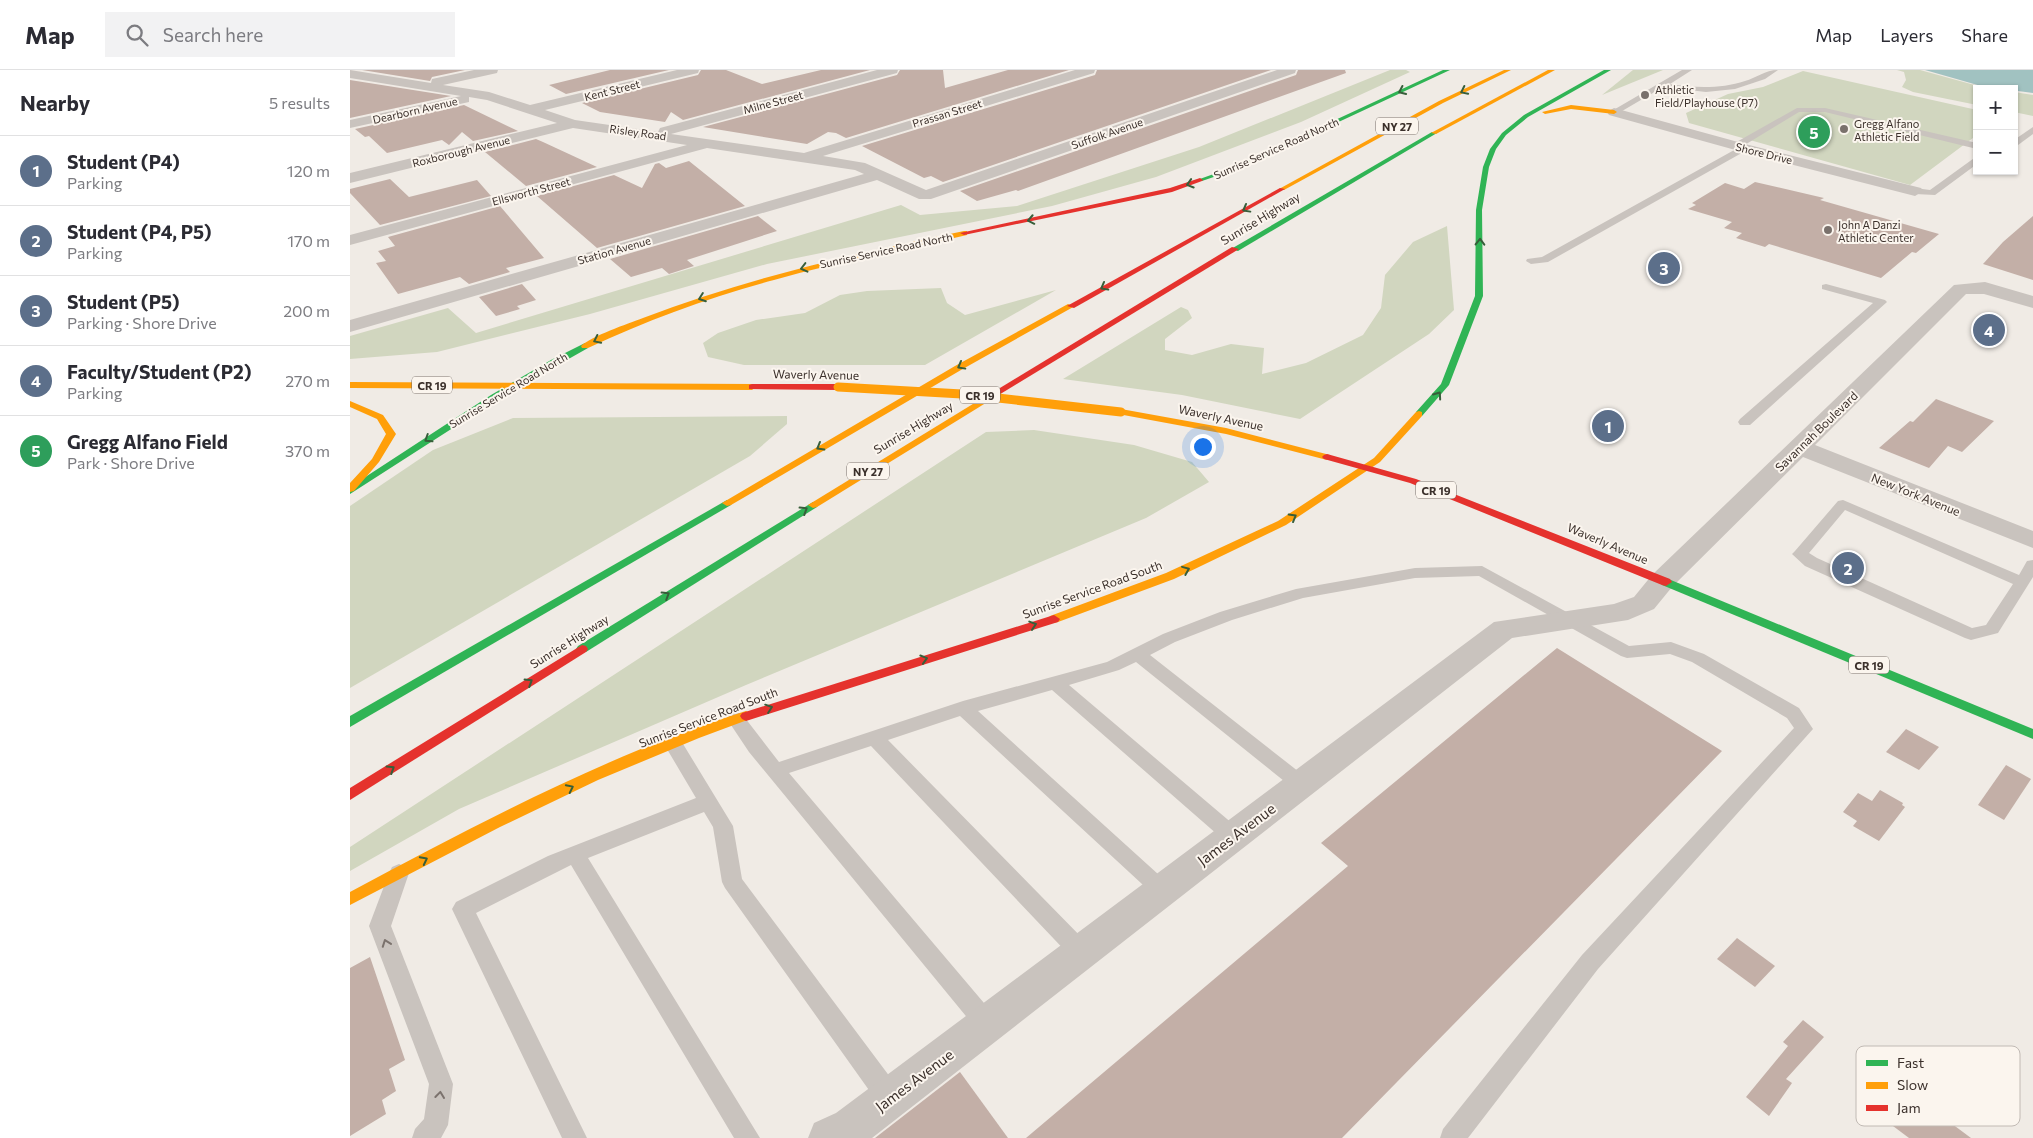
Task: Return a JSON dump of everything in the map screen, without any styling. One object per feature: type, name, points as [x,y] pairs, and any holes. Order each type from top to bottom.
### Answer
[{"type":"main road","name":"Sunrise Service Road North","points":[[350,490],[552,362],[627,327],[706,297],[776,275],[858,255],[1137,199],[1198,182],[1262,156],[1446,70]]},
{"type":"main road","name":"Sunrise Highway","points":[[350,722],[958,368],[1441,102],[1508,70]]},
{"type":"main road","name":"Sunrise Service Road South","points":[[350,899],[580,783],[673,744],[736,719],[806,695],[987,640],[1137,590],[1251,540],[1335,492],[1397,442],[1432,404],[1459,363],[1468,345],[1477,313],[1479,296],[1482,175],[1494,146],[1513,125],[1608,70]]},
{"type":"main road","name":"Sunrise Highway","points":[[350,794],[967,410],[1330,193],[1499,98],[1557,72]]},
{"type":"main road","points":[[1289,185],[1441,89]]},
{"type":"main road","points":[[1567,93],[1577,100],[1614,112]]},
{"type":"main road","points":[[1513,125],[1563,107],[1614,112]]},
{"type":"main road","name":"Waverly Avenue","points":[[350,385],[767,387],[945,392],[1121,412],[1226,432],[1368,467],[1495,512],[2033,734]]},
{"type":"main road","points":[[350,404],[383,417],[388,424],[391,434],[376,460],[350,490]]},
{"type":"street","points":[[418,86],[492,70]]},
{"type":"street","name":"Milne Street","points":[[654,134],[892,70]]},
{"type":"street","name":"Prassan Street","points":[[805,157],[1089,70]]},
{"type":"street","name":"Kent Street","points":[[532,109],[687,71]]},
{"type":"street","name":"Suffolk Avenue","points":[[925,196],[1282,71]]},
{"type":"street","name":"Risley Road","points":[[353,76],[480,95],[532,109],[573,124],[654,134],[860,166],[925,196]]},
{"type":"street","name":"Dearborn Avenue","points":[[350,124],[480,95]]},
{"type":"street","name":"Shore Drive","points":[[1614,112],[1740,147],[1915,191]]},
{"type":"street","name":"Roxborough Avenue","points":[[350,178],[573,124]]},
{"type":"street","name":"Ellsworth Street","points":[[350,240],[712,143]]},
{"type":"street","name":"Station Avenue","points":[[350,326],[878,175]]},
{"type":"street","name":"Savannah Boulevard","points":[[1662,581],[1961,289],[1972,287],[1985,288],[2033,302]]},
{"type":"street","name":"New York Avenue","points":[[1799,447],[2033,540]]},
{"type":"street","name":"James Avenue","points":[[829,1138],[851,1128],[1504,628],[1618,613],[1644,603],[1662,581]]},
{"type":"lane","points":[[1614,112],[1688,70]]},
{"type":"lane","points":[[1662,84],[1691,89],[1744,85],[1774,70]]},
{"type":"lane","points":[[1531,261],[1544,260],[1740,147],[1797,110],[1826,110],[1973,145]]},
{"type":"lane","points":[[2024,146],[2014,145],[2033,130]]},
{"type":"lane","points":[[1915,191],[1932,193],[1973,162]]},
{"type":"lane","points":[[1745,422],[1881,302],[1826,287]]},
{"type":"lane","points":[[2022,582],[1843,504],[1800,554],[1811,562],[1970,634],[1992,629],[2033,565]]},
{"type":"lane","points":[[776,770],[963,708],[1113,666],[1169,638],[1251,608],[1302,593],[1416,573],[1482,571],[1627,652],[1671,648],[1698,658],[1793,713],[1804,729],[1590,962],[1452,1138]]},
{"type":"lane","points":[[1138,654],[1302,784]]},
{"type":"lane","points":[[1055,683],[1233,836]]},
{"type":"lane","points":[[963,708],[1162,890]]},
{"type":"lane","points":[[736,719],[776,770],[987,1024]]},
{"type":"lane","points":[[874,737],[1081,952]]},
{"type":"lane","points":[[673,744],[723,826],[732,882],[890,1098]]},
{"type":"lane","points":[[576,1138],[463,909],[575,854],[708,802]]},
{"type":"lane","points":[[575,854],[748,1138]]},
{"type":"lane","points":[[399,873],[380,926],[441,1084],[436,1125],[424,1138]]},
{"type":"green space","points":[[1390,70],[1406,70],[1410,72],[1301,122],[1156,177],[1052,206],[767,264],[590,314],[437,352],[350,359],[350,336],[448,308],[476,333],[901,205],[920,215],[1017,206],[1199,147]]},
{"type":"green space","points":[[1633,70],[1663,70],[1602,95]]},
{"type":"green space","points":[[1897,70],[1920,70],[1974,85],[1973,104],[1913,92],[1902,87],[1906,80],[1904,72]]},
{"type":"green space","name":"Gregg Alfano Athletic Field","points":[[1803,71],[1973,109],[1973,138],[1910,185],[1689,123],[1686,113],[1728,94],[1763,87]]},
{"type":"green space","points":[[2018,93],[2033,95],[2033,116],[2018,113]]},
{"type":"green space","points":[[1447,226],[1454,310],[1429,334],[1300,419],[1182,395],[1063,379],[1181,307],[1188,310],[1192,318],[1165,339],[1165,350],[1192,355],[1231,344],[1264,348],[1262,374],[1306,363],[1363,335],[1381,308],[1385,275],[1413,242]]},
{"type":"green space","points":[[941,288],[947,303],[965,315],[1056,290],[925,365],[744,365],[708,357],[703,343],[718,333],[756,320],[805,313],[840,295],[867,291]]},
{"type":"green space","points":[[787,416],[787,424],[750,456],[350,688],[350,506],[433,450],[513,418]]},
{"type":"green space","points":[[1034,430],[1134,445],[1192,462],[1209,482],[1146,518],[746,685],[459,809],[350,871],[350,847],[986,432]]},
{"type":"water","points":[[1925,70],[2033,70],[2033,93],[2018,91],[2018,85],[1978,85]]},
{"type":"building","points":[[362,70],[465,70],[432,77],[430,81]]},
{"type":"building","points":[[610,70],[669,70],[566,94],[549,85]]},
{"type":"building","points":[[701,70],[726,70],[762,84],[821,70],[870,70],[683,120],[671,112],[665,122],[600,112],[582,103],[698,75]]},
{"type":"building","points":[[900,70],[943,70],[945,88],[1008,70],[1069,70],[846,138],[836,133],[828,132],[807,144],[703,127],[897,75]]},
{"type":"building","points":[[1097,70],[1271,70],[943,182],[931,176],[924,178],[862,146],[1095,75]]},
{"type":"building","points":[[1298,70],[1345,70],[1346,73],[1018,191],[977,201],[960,191],[1296,75]]},
{"type":"building","points":[[350,80],[451,96],[350,118]]},
{"type":"building","points":[[464,105],[518,131],[473,141],[462,132],[449,145],[442,140],[387,153],[369,136],[365,137],[355,129]]},
{"type":"building","points":[[536,139],[597,167],[526,186],[485,152]]},
{"type":"building","points":[[689,161],[745,206],[597,248],[537,196],[614,175],[642,188],[655,164],[659,163],[666,168]]},
{"type":"building","points":[[390,179],[409,197],[477,180],[491,196],[380,225],[350,193],[350,189]]},
{"type":"building","name":"John A Danzi Athletic Center","points":[[1755,182],[1824,198],[1820,200],[1939,234],[1916,253],[1912,252],[1881,278],[1769,244],[1765,247],[1736,238],[1742,233],[1724,228],[1732,222],[1688,209],[1696,205],[1692,203],[1725,183],[1744,189]]},
{"type":"building","points":[[500,206],[544,258],[506,268],[510,272],[469,284],[460,277],[398,294],[376,263],[386,261],[378,251],[395,246],[388,237]]},
{"type":"building","points":[[758,216],[777,231],[687,260],[694,266],[669,274],[662,268],[631,277],[610,259]]},
{"type":"building","points":[[2033,216],[2033,280],[1983,264],[2003,242]]},
{"type":"building","points":[[522,284],[536,300],[517,306],[520,309],[496,316],[479,297]]},
{"type":"building","points":[[1936,399],[1994,421],[1962,452],[1948,446],[1929,468],[1879,448],[1910,421],[1913,422]]},
{"type":"building","points":[[1557,648],[1722,751],[1342,1138],[1026,1138],[1348,866],[1321,843]]},
{"type":"building","points":[[1906,729],[1939,747],[1919,770],[1886,752]]},
{"type":"building","points":[[2006,765],[2031,779],[2004,820],[1978,805]]},
{"type":"building","points":[[1880,790],[1903,803],[1902,805],[1905,807],[1879,841],[1853,826],[1857,821],[1843,812],[1858,793],[1872,801]]},
{"type":"building","points":[[1737,938],[1775,966],[1755,987],[1717,959]]},
{"type":"building","points":[[370,957],[405,1060],[389,1069],[396,1091],[382,1100],[386,1114],[350,1136],[350,968]]},
{"type":"building","points":[[1803,1020],[1824,1037],[1786,1079],[1792,1083],[1769,1116],[1746,1097],[1788,1046],[1783,1042]]},
{"type":"building","points":[[960,1072],[1008,1138],[875,1138]]},
{"type":"building","points":[[1893,1126],[1955,1126],[1971,1138],[1909,1138]]},
{"type":"traffic: fast","points":[[1200,180],[1238,167],[1447,70]]},
{"type":"traffic: fast","points":[[1419,414],[1445,385],[1479,296],[1479,210],[1486,167],[1493,149],[1504,134],[1526,116],[1608,70]]},
{"type":"traffic: fast","points":[[1235,249],[1434,133]]},
{"type":"traffic: fast","points":[[350,491],[494,397],[585,346]]},
{"type":"traffic: fast","points":[[350,722],[727,503]]},
{"type":"traffic: fast","points":[[582,649],[813,505]]},
{"type":"traffic: fast","points":[[1666,582],[2033,734]]},
{"type":"traffic: slow","points":[[1282,189],[1441,102],[1508,70]]},
{"type":"traffic: slow","points":[[1434,133],[1552,70]]},
{"type":"traffic: slow","points":[[1545,112],[1571,107],[1614,112]]},
{"type":"traffic: slow","points":[[585,346],[630,325],[724,292],[867,254],[964,233]]},
{"type":"traffic: slow","points":[[727,503],[958,368],[1071,306]]},
{"type":"traffic: slow","points":[[350,385],[752,387]]},
{"type":"traffic: slow","points":[[838,387],[962,394],[1121,412]]},
{"type":"traffic: slow","points":[[813,505],[999,391]]},
{"type":"traffic: slow","points":[[350,404],[380,417],[391,434],[376,460],[350,489]]},
{"type":"traffic: slow","points":[[1121,412],[1226,431],[1327,457]]},
{"type":"traffic: slow","points":[[1054,619],[1170,576],[1282,523],[1377,460],[1419,414]]},
{"type":"traffic: slow","points":[[350,899],[544,799],[644,754],[746,716]]},
{"type":"traffic: jam","points":[[964,233],[1172,190],[1200,180]]},
{"type":"traffic: jam","points":[[1071,306],[1282,189]]},
{"type":"traffic: jam","points":[[999,391],[1235,249]]},
{"type":"traffic: jam","points":[[752,387],[838,387]]},
{"type":"traffic: jam","points":[[1327,457],[1413,481],[1666,582]]},
{"type":"traffic: jam","points":[[746,716],[1054,619]]},
{"type":"traffic: jam","points":[[350,795],[582,649]]},
{"type":"place","name":"Athletic Field/Playhouse (P7)","points":[[1645,95]]},
{"type":"place","name":"Gregg Alfano Athletic Field","points":[[1844,129]]},
{"type":"place","name":"Gregg Alfano Field","points":[[1814,132]]},
{"type":"place","name":"John A Danzi Athletic Center","points":[[1828,230]]},
{"type":"place","name":"Student (P5)","points":[[1664,268]]},
{"type":"place","name":"Faculty/Student (P2)","points":[[1989,330]]},
{"type":"place","name":"Student (P4)","points":[[1608,426]]},
{"type":"place","name":"Student (P4, P5)","points":[[1848,568]]}]
